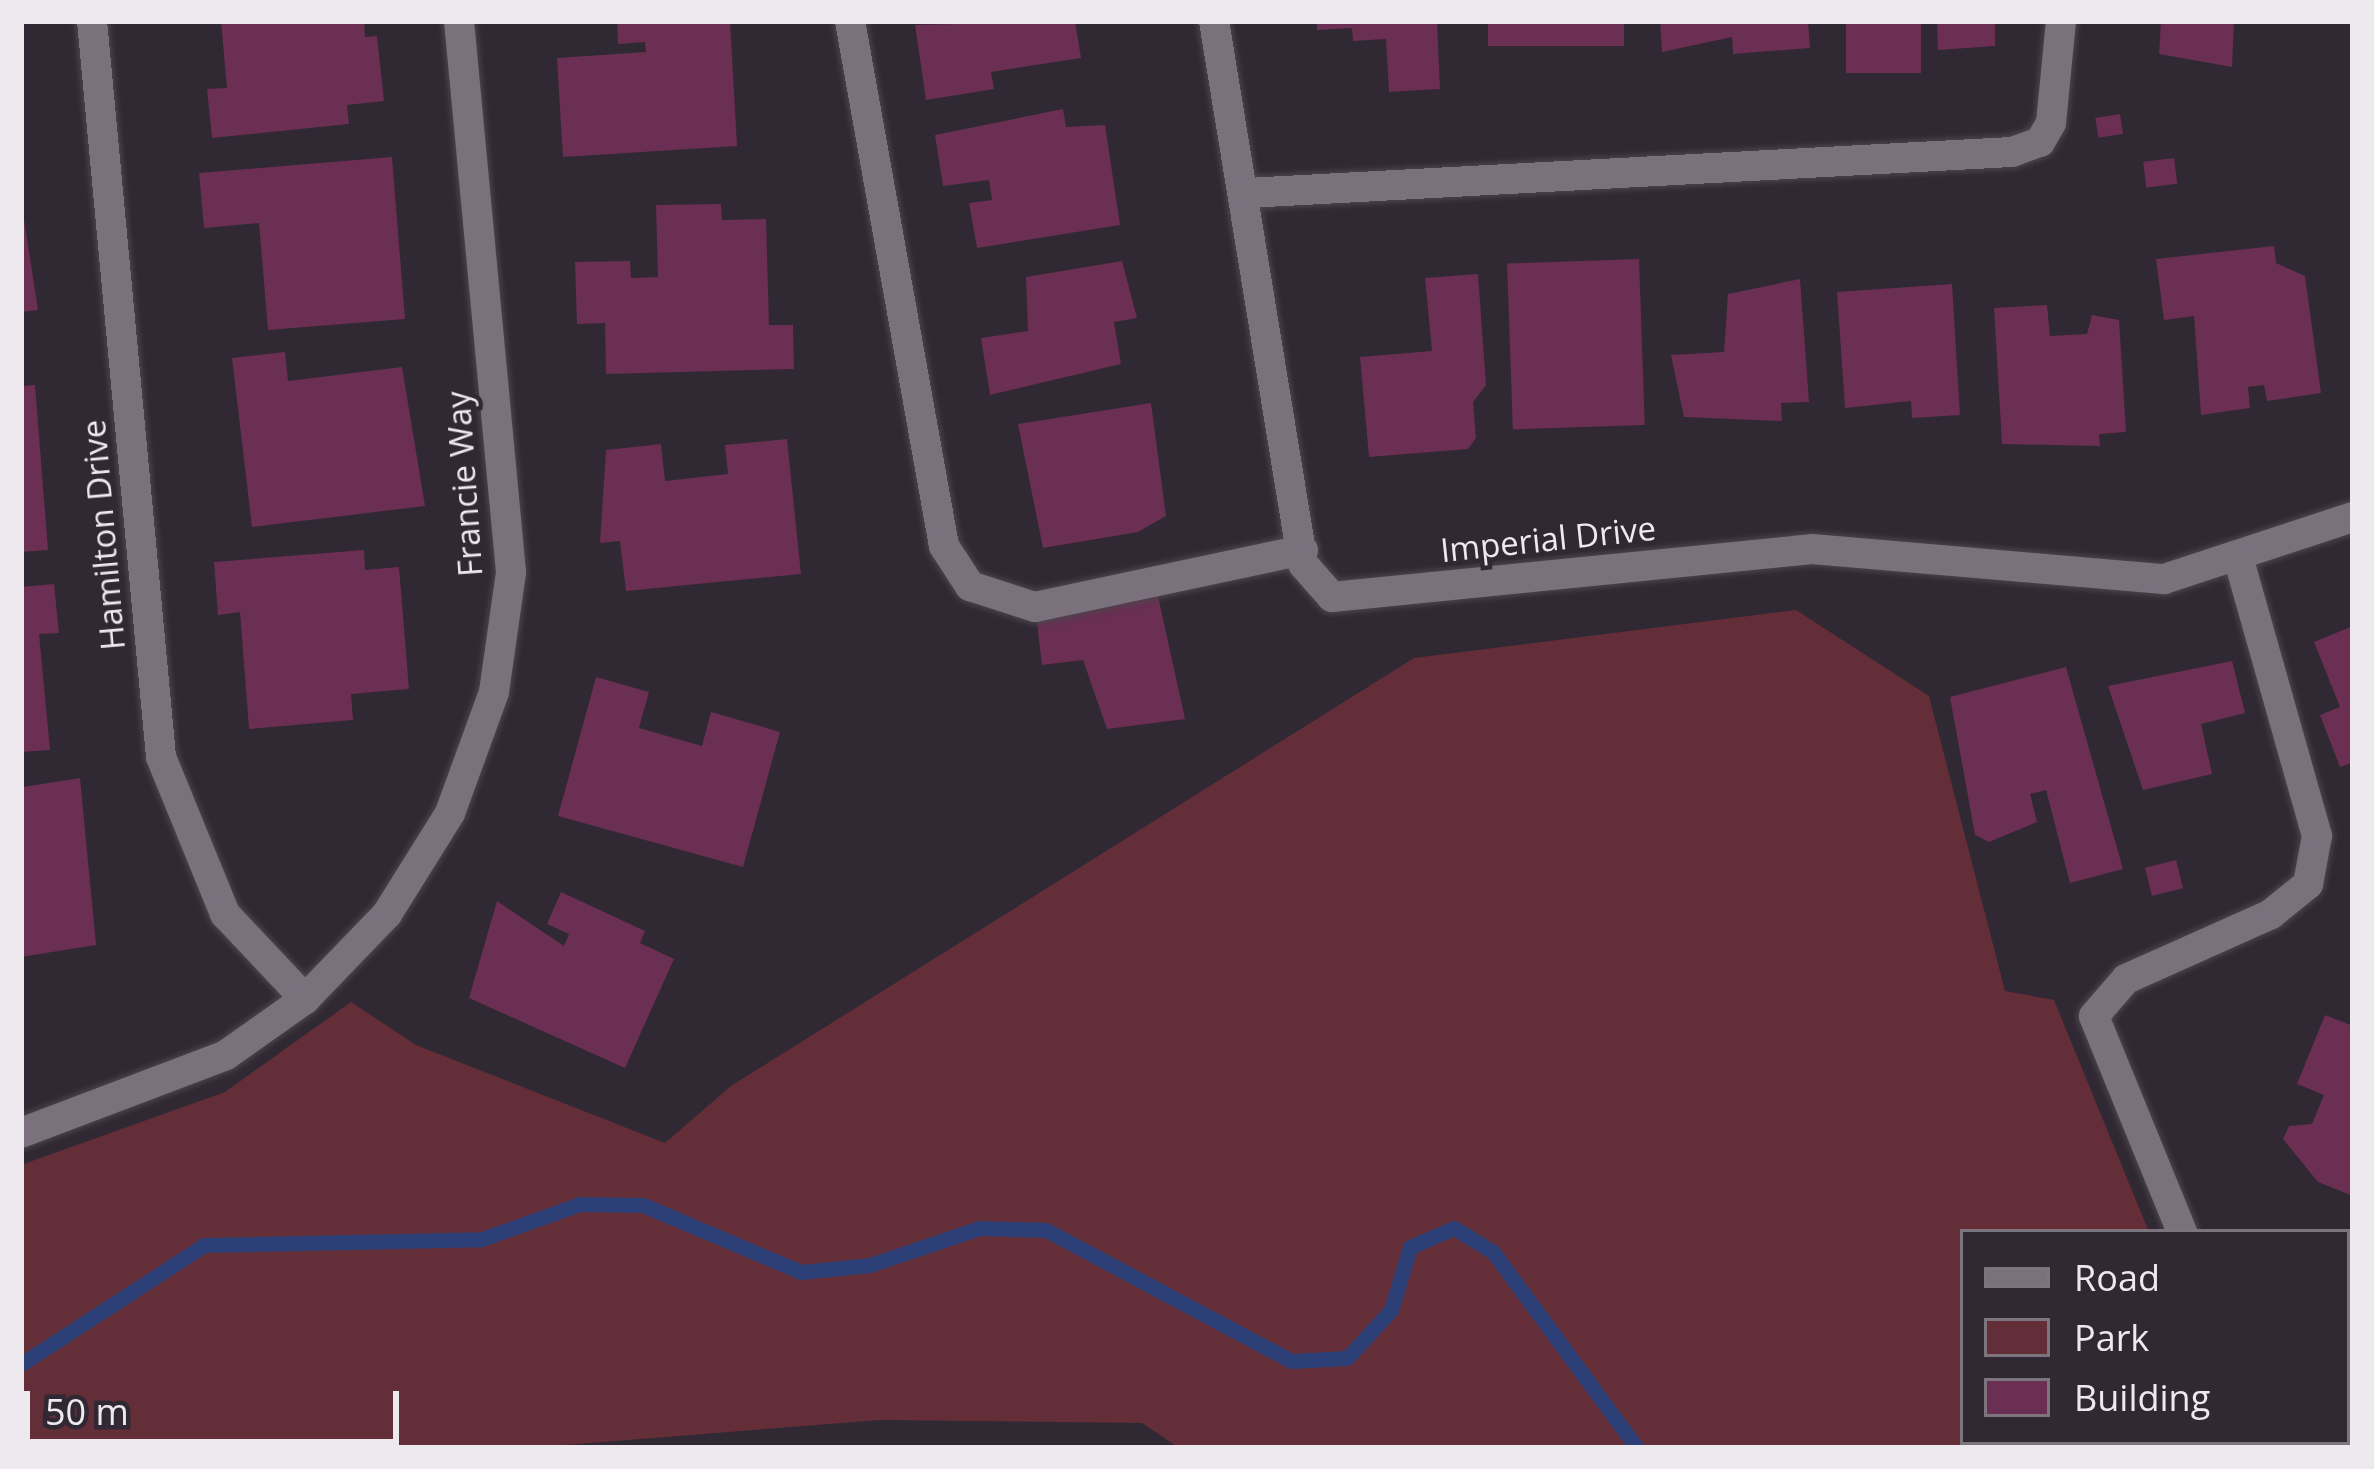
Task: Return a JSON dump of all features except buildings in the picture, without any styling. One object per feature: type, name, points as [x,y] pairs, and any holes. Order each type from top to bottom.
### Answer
[{"type":"street","name":"Hamilton Drive","points":[[92,21],[161,757],[225,914],[305,999]]},
{"type":"street","name":"Francie Way","points":[[21,1133],[226,1055],[305,999],[387,914],[450,813],[494,692],[511,572],[459,21]]},
{"type":"street","points":[[850,21],[944,546],[970,586],[1035,607],[1303,550]]},
{"type":"street","name":"Imperial Drive","points":[[1214,21],[1247,193],[1303,550],[1332,596],[1812,549],[2061,578],[2164,578],[2239,561],[2353,517]]},
{"type":"street","points":[[1247,193],[2012,152],[2040,142],[2051,123],[2061,21]]},
{"type":"street","points":[[2181,1229],[2094,1016],[2126,980],[2272,914],[2308,884],[2317,836],[2239,561]]},
{"type":"green space","points":[[1796,610],[1929,696],[2005,991],[2054,1000],[2148,1229],[1960,1229],[1960,1445],[2236,1448],[1179,1448],[1142,1423],[880,1420],[527,1448],[21,1448],[21,1165],[225,1092],[351,1002],[416,1045],[665,1143],[731,1086],[1414,658]]},
{"type":"waterway","points":[[21,1364],[204,1245],[482,1239],[580,1204],[643,1205],[801,1272],[870,1265],[979,1228],[1046,1230],[1291,1361],[1347,1358],[1391,1310],[1410,1247],[1454,1228],[1493,1252],[1637,1448]]}]
